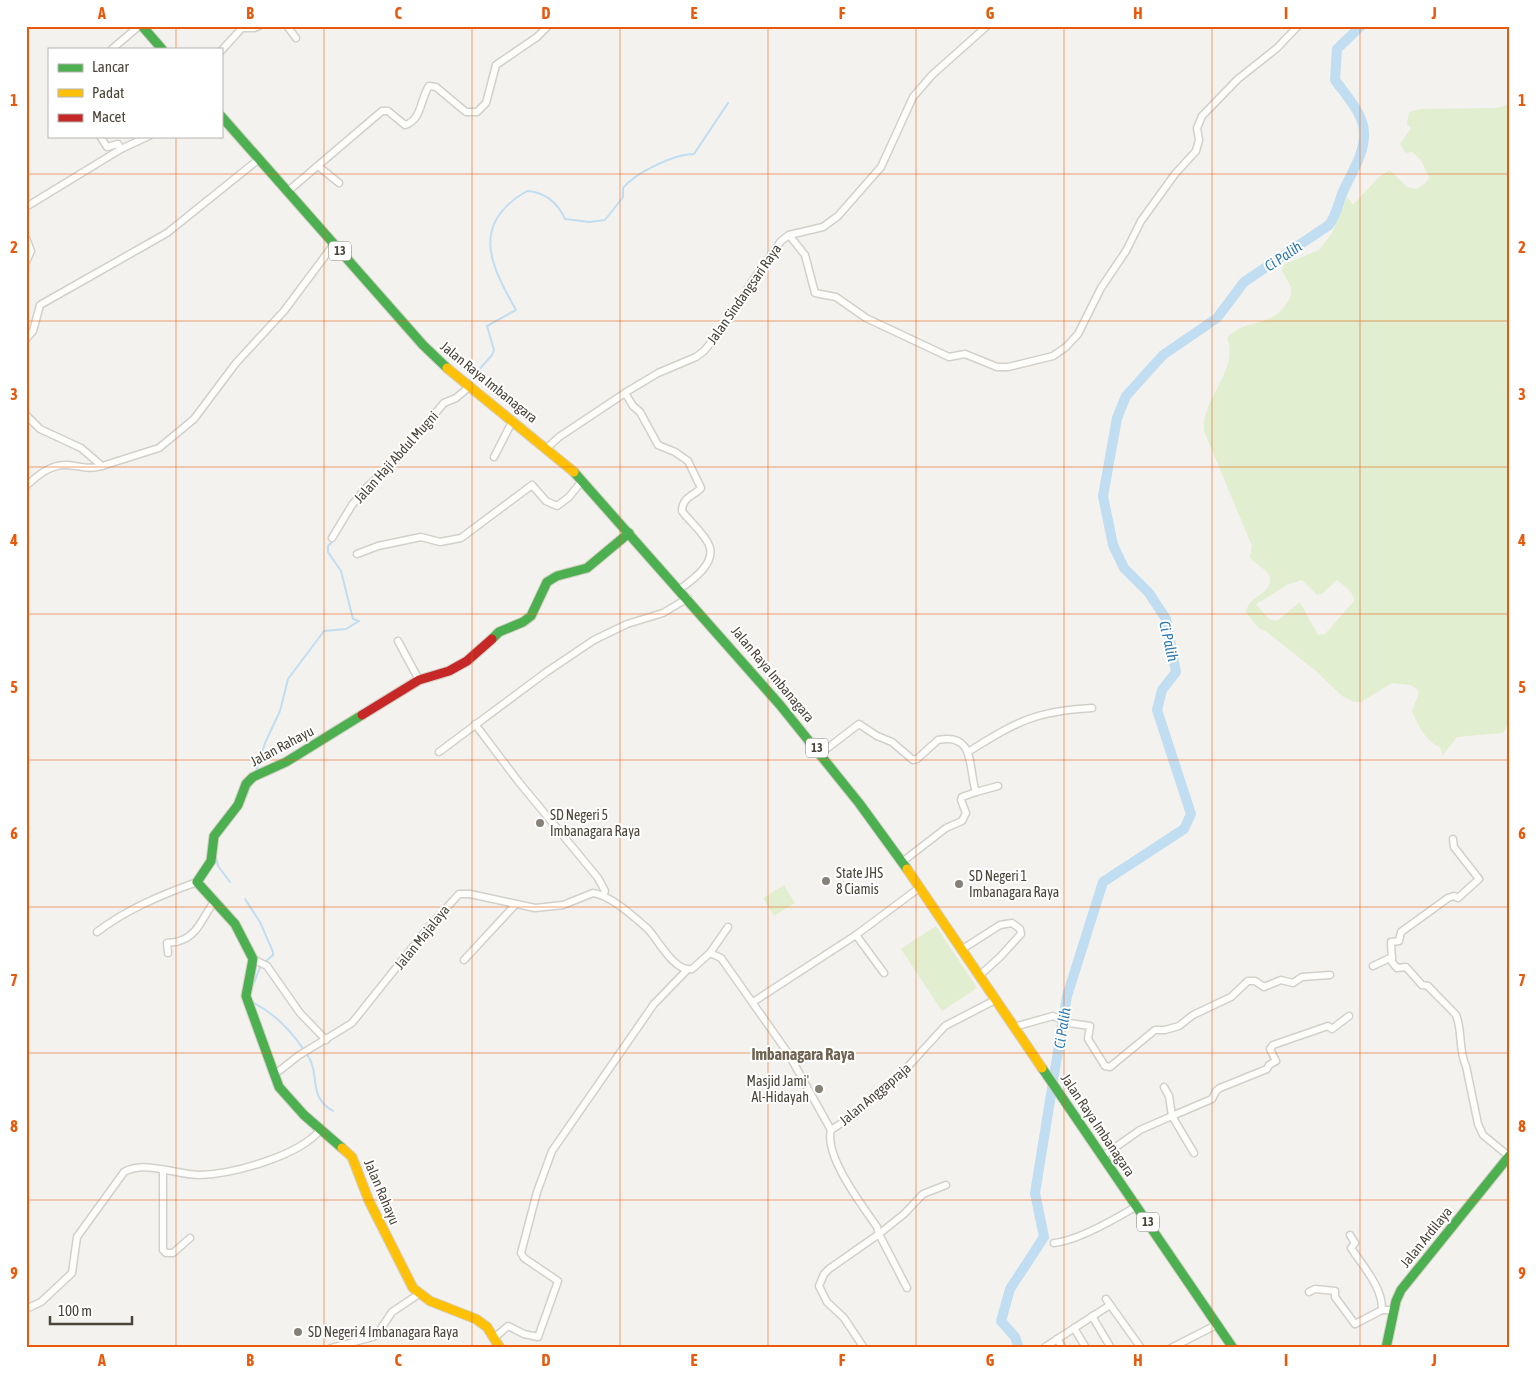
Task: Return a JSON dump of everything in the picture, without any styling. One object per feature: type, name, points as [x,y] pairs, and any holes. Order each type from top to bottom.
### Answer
[{"type":"main road","points":[[140,26],[161,48]]},
{"type":"main road","name":"Jalan Raya Imbanagara","points":[[222,117],[423,345],[467,385],[548,447],[582,481],[739,654],[821,753],[902,862],[1233,1348]]},
{"type":"main road","name":"Jalan Rahayu","points":[[197,882],[211,861],[214,836],[238,805],[246,784],[255,776],[286,762],[419,680],[449,671],[480,652],[499,632],[528,619],[534,611],[540,593],[547,582],[557,576],[575,573],[587,568],[629,533]]},
{"type":"main road","points":[[197,882],[241,933],[260,962]]},
{"type":"main road","name":"Jalan Rahayu","points":[[260,962],[246,996],[274,1076],[285,1096],[320,1130],[352,1156],[369,1201],[406,1278],[419,1294],[430,1301],[476,1319],[487,1327],[500,1348]]},
{"type":"main road","name":"Jalan Ardilaya","points":[[1386,1348],[1394,1310],[1401,1290],[1510,1155]]},
{"type":"street","points":[[113,48],[140,26]]},
{"type":"street","points":[[222,50],[242,27],[259,26]]},
{"type":"street","points":[[287,26],[296,38]]},
{"type":"street","points":[[287,192],[382,111],[388,111],[404,125],[410,123],[421,109],[426,90],[432,85],[466,112],[477,112],[486,103],[494,70],[499,61],[537,37],[548,26]]},
{"type":"street","name":"Jalan Sindangsari Raya","points":[[548,447],[559,437],[658,373],[696,358],[704,351],[726,324],[767,258],[781,241],[789,235],[822,227],[838,216],[881,167],[913,97],[932,76],[987,26]]},
{"type":"street","points":[[789,235],[805,255],[815,293],[836,296],[866,318],[949,357],[965,354],[1002,367],[1046,359],[1066,347],[1078,334],[1101,288],[1126,251],[1141,221],[1175,174],[1196,151],[1199,140],[1197,128],[1202,116],[1238,79],[1277,48],[1298,26]]},
{"type":"street","points":[[101,138],[107,147],[118,144],[121,149]]},
{"type":"street","points":[[26,208],[121,149],[145,138]]},
{"type":"street","points":[[26,339],[33,331],[40,305],[167,233],[259,159]]},
{"type":"street","points":[[318,166],[339,183]]},
{"type":"street","points":[[26,238],[31,251],[26,262]]},
{"type":"street","points":[[26,486],[37,476],[54,467],[67,465],[89,468],[102,466],[159,448],[194,419],[236,363],[284,311],[334,244]]},
{"type":"street","name":"Jalan Haji Abdul Mugni","points":[[332,538],[352,505],[367,487],[394,462],[447,401],[455,399],[467,385]]},
{"type":"street","points":[[625,394],[633,406],[640,412],[658,445],[675,452],[688,461],[701,488],[688,497],[682,506],[682,511],[710,546],[710,556],[703,569],[680,589]]},
{"type":"street","points":[[26,415],[40,429],[81,448],[102,466]]},
{"type":"street","points":[[494,457],[513,420]]},
{"type":"street","points":[[357,554],[378,546],[421,537],[440,542],[461,538],[532,485],[546,501],[557,506],[570,497],[582,481]]},
{"type":"street","points":[[439,752],[475,724],[600,636],[627,624],[663,613],[688,598]]},
{"type":"street","points":[[398,640],[419,680]]},
{"type":"street","points":[[968,752],[1021,721],[1058,710],[1092,708]]},
{"type":"street","points":[[475,724],[598,878],[605,891],[603,895],[647,929],[673,961],[687,970]]},
{"type":"street","points":[[821,753],[859,724],[877,736],[892,742],[913,760],[918,759],[938,740],[945,738],[959,741],[968,752],[976,792]]},
{"type":"street","points":[[902,862],[946,828],[962,821],[966,812],[961,800],[962,797],[998,786]]},
{"type":"street","points":[[1453,839],[1454,847],[1479,879],[1458,898],[1454,896],[1448,898],[1402,932],[1399,941],[1390,942],[1392,957],[1397,968],[1406,967],[1422,985],[1428,986],[1433,994],[1455,1013],[1460,1033],[1462,1058],[1466,1066],[1478,1124],[1483,1135],[1510,1155]]},
{"type":"street","points":[[96,932],[116,918],[147,902],[197,882]]},
{"type":"street","points":[[752,1002],[856,935],[919,888]]},
{"type":"street","name":"Jalan Majalaya","points":[[274,1076],[298,1056],[344,1028],[358,1015],[459,894],[470,894],[515,905],[550,908],[578,900],[593,893],[603,895]]},
{"type":"street","points":[[168,953],[167,943],[180,941],[190,936],[202,924],[203,916],[214,902]]},
{"type":"street","points":[[464,960],[515,905]]},
{"type":"street","points":[[962,950],[1000,925],[1012,923],[1020,929],[1021,934],[1009,948],[979,976]]},
{"type":"street","points":[[494,1338],[508,1326],[532,1337],[538,1337],[558,1281],[524,1258],[522,1254],[536,1192],[544,1174],[544,1166],[564,1131],[588,1101],[654,1004],[687,970],[696,966],[710,953],[728,927]]},
{"type":"street","points":[[856,935],[884,973]]},
{"type":"street","points":[[710,953],[716,954],[724,962],[788,1054],[831,1130]]},
{"type":"street","points":[[1373,966],[1392,957]]},
{"type":"street","points":[[260,962],[300,1013],[326,1040]]},
{"type":"street","points":[[1014,1027],[1050,1016],[1060,1018],[1066,1022],[1090,1026],[1088,1039],[1105,1066],[1110,1067],[1155,1030],[1165,1030],[1179,1026],[1193,1015],[1231,997],[1248,981],[1255,981],[1264,987],[1281,980],[1294,983],[1302,977],[1330,975]]},
{"type":"street","name":"Jalan Anggapraja","points":[[907,1288],[877,1227],[849,1184],[832,1150],[829,1138],[831,1130],[851,1117],[902,1073],[945,1026],[995,1000]]},
{"type":"street","points":[[1103,1156],[1140,1130],[1212,1099],[1220,1088],[1267,1069],[1269,1064],[1276,1061],[1270,1049],[1273,1045],[1328,1026],[1332,1029],[1348,1016]]},
{"type":"street","points":[[1164,1087],[1169,1096],[1172,1116],[1194,1153]]},
{"type":"street","points":[[26,1309],[40,1302],[72,1273],[77,1238],[124,1172],[142,1167],[199,1175],[242,1168],[290,1151],[314,1138],[320,1130]]},
{"type":"street","points":[[163,1170],[163,1250],[166,1253],[173,1253],[190,1238]]},
{"type":"street","points":[[864,1348],[844,1318],[827,1302],[819,1286],[824,1274],[904,1214],[923,1194],[946,1185]]},
{"type":"street","points":[[1054,1244],[1102,1225],[1137,1206]]},
{"type":"street","points":[[1350,1234],[1355,1243],[1351,1248],[1377,1290],[1382,1303],[1382,1310]]},
{"type":"street","points":[[1309,1292],[1315,1289],[1333,1290],[1336,1293],[1335,1297],[1355,1324],[1382,1310],[1394,1310]]},
{"type":"street","points":[[331,1348],[378,1333],[392,1312],[419,1294]]},
{"type":"street","points":[[1045,1347],[1092,1316],[1108,1302],[1141,1348]]},
{"type":"street","points":[[1092,1316],[1111,1348]]},
{"type":"street","points":[[1171,1348],[1218,1324]]},
{"type":"street","points":[[1074,1328],[1086,1348]]},
{"type":"street","points":[[1057,1339],[1063,1348]]},
{"type":"green space","points":[[1510,32],[1510,719],[1503,733],[1457,737],[1443,755],[1440,747],[1435,745],[1423,732],[1412,711],[1419,693],[1417,689],[1410,685],[1392,683],[1361,702],[1354,702],[1342,696],[1317,672],[1267,632],[1259,628],[1246,613],[1250,603],[1269,586],[1270,580],[1268,573],[1250,557],[1252,546],[1204,431],[1205,419],[1208,407],[1225,373],[1230,350],[1227,338],[1243,327],[1273,317],[1283,308],[1289,300],[1291,292],[1290,285],[1282,270],[1285,264],[1319,250],[1332,233],[1347,197],[1353,205],[1379,177],[1390,170],[1407,187],[1416,189],[1425,184],[1429,178],[1421,160],[1412,152],[1406,153],[1400,144],[1411,128],[1407,124],[1409,112],[1420,109],[1498,108],[1508,104]],"holes":[[[1302,580],[1317,595],[1322,594],[1337,580],[1354,597],[1354,601],[1325,634],[1318,635],[1300,602],[1277,621],[1269,619],[1256,604],[1287,585]]]},
{"type":"green space","points":[[784,885],[795,903],[774,916],[763,898]]},
{"type":"green space","points":[[936,926],[977,988],[942,1011],[901,949]]},
{"type":"waterway","name":"Ci Palih","points":[[1019,1348],[1015,1337],[1001,1321],[1010,1289],[1044,1237],[1035,1193],[1067,996],[1103,882],[1184,829],[1191,814],[1157,710],[1162,690],[1176,672],[1166,619],[1149,593],[1124,568],[1113,545],[1103,496],[1117,418],[1126,396],[1163,355],[1217,318],[1244,282],[1331,222],[1360,157],[1364,141],[1361,119],[1349,98],[1335,80],[1337,49],[1361,26]]},
{"type":"waterway","points":[[470,380],[492,355],[494,350],[487,326],[516,310],[499,277],[490,246],[492,231],[498,217],[509,204],[527,191],[534,192],[545,196],[555,203],[565,219],[589,222],[605,220],[623,197],[623,188],[636,176],[676,157],[694,154],[728,103]]},
{"type":"waterway","points":[[439,413],[448,404]]},
{"type":"waterway","points":[[394,466],[428,426]]},
{"type":"waterway","points":[[336,537],[353,509]]},
{"type":"waterway","points":[[256,772],[265,743],[280,711],[288,679],[324,631],[346,629],[359,621],[353,619],[341,571],[328,552],[328,546],[333,541]]},
{"type":"waterway","points":[[245,798],[251,784]]},
{"type":"waterway","points":[[234,817],[242,807]]},
{"type":"waterway","points":[[216,857],[218,866],[230,882]]},
{"type":"waterway","points":[[245,899],[260,922],[273,952],[273,955],[265,962]]},
{"type":"waterway","points":[[252,988],[261,965]]},
{"type":"waterway","points":[[252,1002],[281,1022],[304,1050]]},
{"type":"waterway","points":[[307,1054],[311,1062],[320,1099],[333,1111]]},
{"type":"traffic: fast","points":[[142,26],[161,48]]},
{"type":"traffic: fast","points":[[222,117],[423,345],[447,368]]},
{"type":"traffic: fast","points":[[574,472],[780,705],[859,803],[907,869]]},
{"type":"traffic: fast","points":[[492,639],[499,632],[523,622],[531,616],[547,582],[557,576],[587,568],[629,533]]},
{"type":"traffic: fast","points":[[342,1148],[304,1115],[279,1087],[246,996],[253,959],[235,924],[197,882],[211,861],[214,836],[238,805],[246,784],[253,777],[286,762],[362,715]]},
{"type":"traffic: fast","points":[[1042,1068],[1233,1348]]},
{"type":"traffic: fast","points":[[1386,1348],[1396,1301],[1401,1290],[1510,1155]]},
{"type":"traffic: slow","points":[[447,368],[574,472]]},
{"type":"traffic: slow","points":[[907,869],[1042,1068]]},
{"type":"traffic: slow","points":[[342,1148],[352,1157],[369,1201],[413,1288],[430,1301],[476,1319],[487,1327],[500,1348]]},
{"type":"traffic: jam","points":[[362,715],[419,680],[449,671],[467,661],[492,639]]},
{"type":"place","name":"SD Negeri 5 Imbanagara Raya","points":[[540,823]]},
{"type":"place","name":"State JHS 8 Ciamis","points":[[826,881]]},
{"type":"place","name":"SD Negeri 1 Imbanagara Raya","points":[[959,884]]},
{"type":"place","name":"Masjid Jami' Al-Hidayah","points":[[819,1089]]},
{"type":"place","name":"SD Negeri 4 Imbanagara Raya","points":[[298,1332]]},
{"type":"district","name":"Imbanagara Raya","points":[[803,1054]]}]
